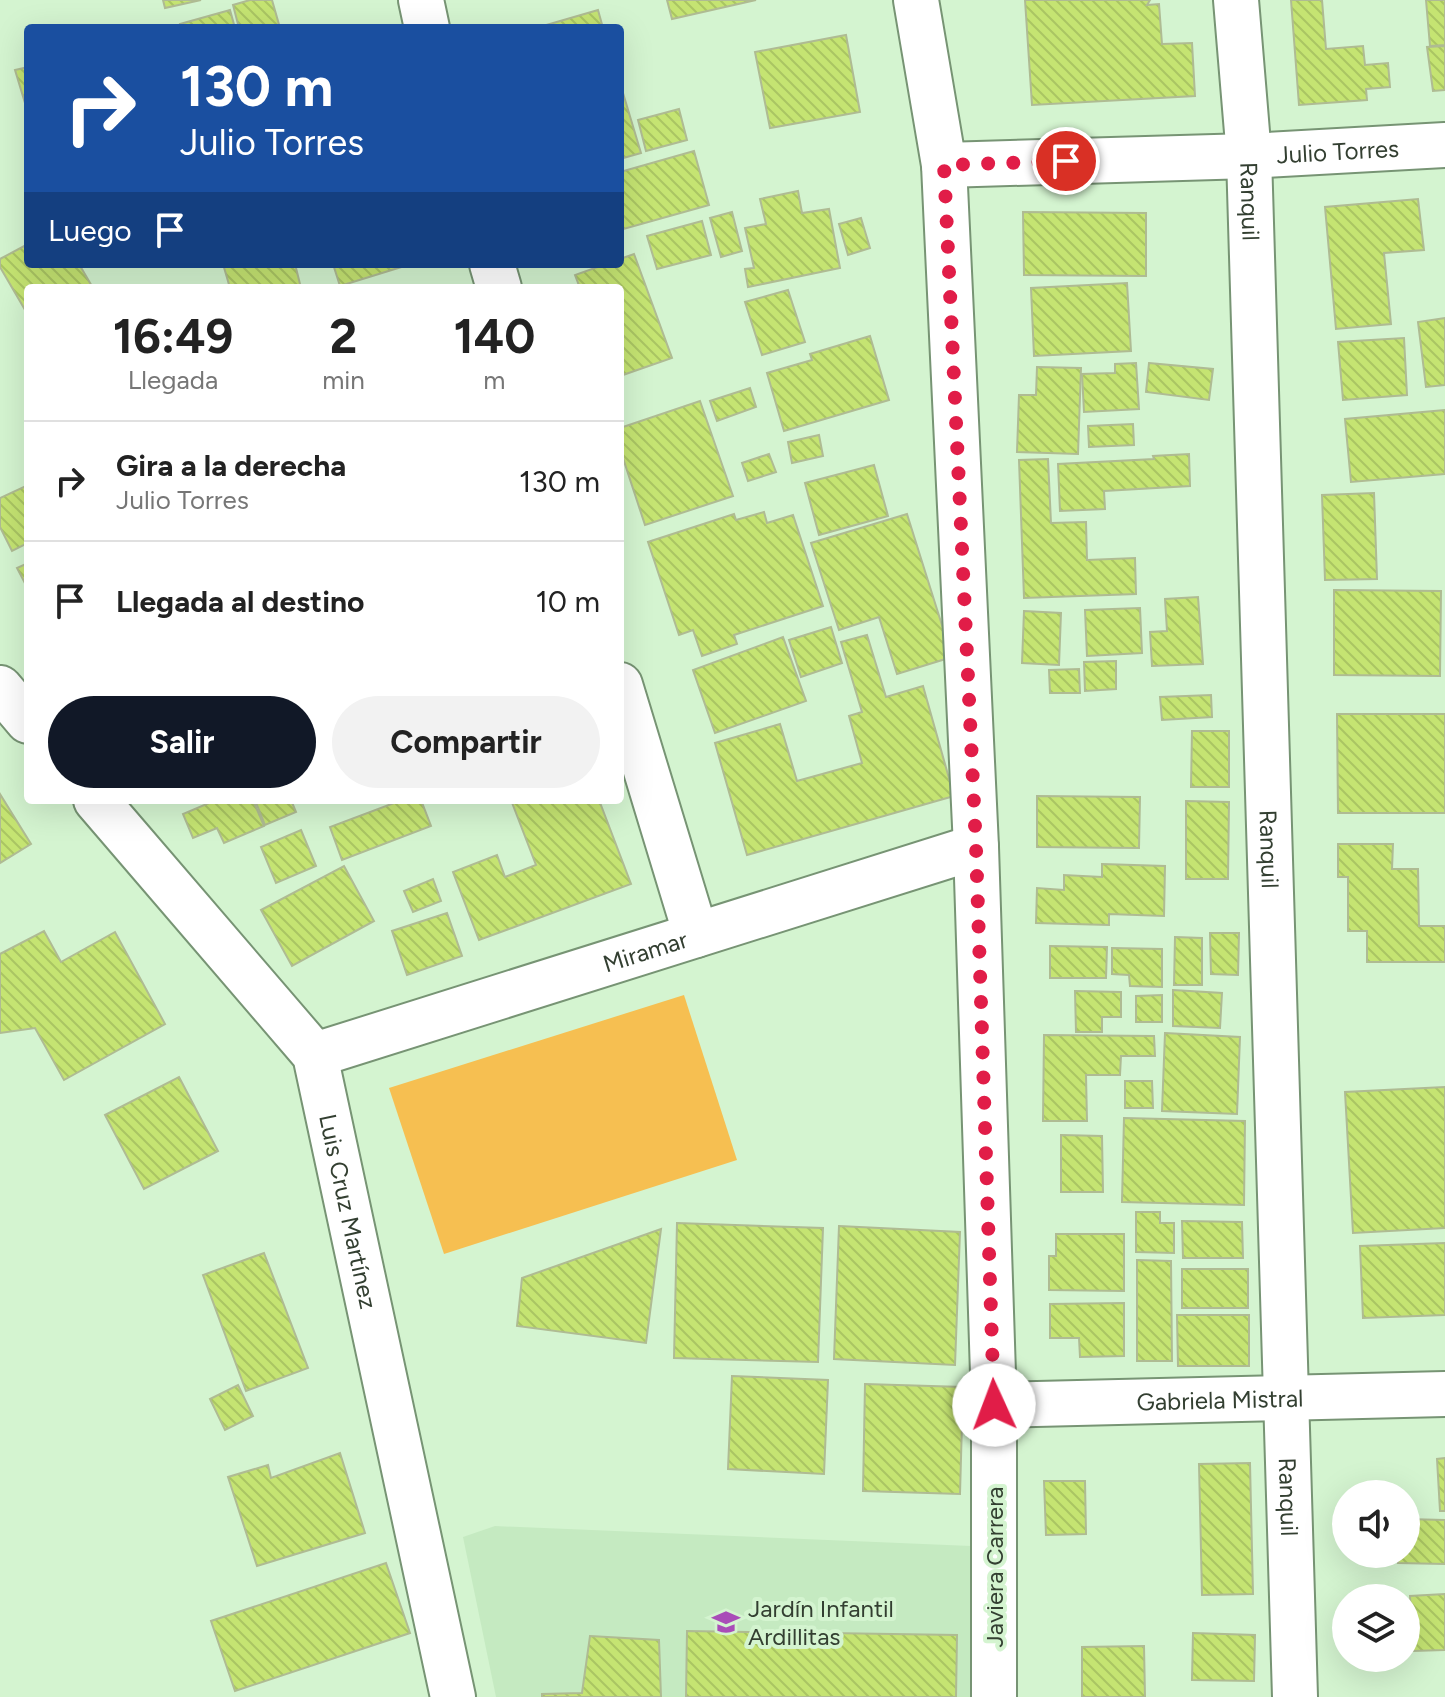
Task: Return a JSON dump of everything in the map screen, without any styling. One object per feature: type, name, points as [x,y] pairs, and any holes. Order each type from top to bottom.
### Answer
[{"type":"street","points":[[421,0],[426,24]]},
{"type":"street","name":"Javiera Carrera","points":[[916,0],[944,165],[976,847],[994,1405],[994,1697]]},
{"type":"street","name":"Ranquil","points":[[1236,0],[1249,156],[1295,1697]]},
{"type":"street","name":"Julio Torres","points":[[944,165],[1249,156],[1445,145]]},
{"type":"street","points":[[0,688],[24,716]]},
{"type":"street","points":[[624,698],[696,935]]},
{"type":"street","name":"Luis Cruz Martínez","points":[[99,804],[315,1055],[453,1697]]},
{"type":"street","name":"Miramar","points":[[315,1055],[976,847]]},
{"type":"street","name":"Gabriela Mistral","points":[[994,1405],[1445,1394]]},
{"type":"shaded area","points":[[684,995],[737,1160],[444,1254],[389,1088]]},
{"type":"shaded area","name":"Jardín Infantil Ardillitas","points":[[495,1526],[971,1546],[970,1697],[496,1697],[463,1537]]},
{"type":"building","points":[[163,0],[201,0],[165,8]]},
{"type":"building","points":[[250,0],[272,0],[279,24],[238,24],[233,5]]},
{"type":"building","points":[[667,0],[756,0],[672,19]]},
{"type":"building","points":[[1025,0],[1150,0],[1147,5],[1159,4],[1162,44],[1192,43],[1195,96],[1032,105]]},
{"type":"building","points":[[1291,0],[1322,0],[1326,49],[1363,46],[1365,65],[1388,63],[1390,87],[1366,89],[1367,100],[1299,105]]},
{"type":"building","points":[[1426,0],[1445,0],[1445,45],[1430,46]]},
{"type":"building","points":[[230,10],[234,24],[180,24]]},
{"type":"building","points":[[598,10],[602,24],[550,24]]},
{"type":"building","points":[[846,35],[860,112],[770,128],[755,52]]},
{"type":"building","points":[[1445,46],[1445,90],[1433,91],[1427,47]]},
{"type":"building","points":[[24,68],[24,100],[15,70]]},
{"type":"building","points":[[624,96],[641,153],[624,158]]},
{"type":"building","points":[[679,109],[687,140],[646,151],[638,120]]},
{"type":"building","points":[[694,151],[709,205],[624,229],[624,171]]},
{"type":"building","points":[[798,191],[802,213],[829,209],[840,268],[748,287],[745,269],[754,268],[745,228],[766,224],[760,199]]},
{"type":"building","points":[[1418,199],[1424,250],[1384,253],[1391,324],[1336,329],[1325,207]]},
{"type":"building","points":[[732,212],[742,251],[721,257],[710,218]]},
{"type":"building","points":[[1023,212],[1146,213],[1146,276],[1024,275]]},
{"type":"building","points":[[861,218],[870,248],[848,255],[839,224]]},
{"type":"building","points":[[702,221],[711,255],[657,269],[647,236]]},
{"type":"building","points":[[24,246],[24,268],[81,268],[91,284],[24,284],[24,308],[0,267],[0,259]]},
{"type":"building","points":[[634,254],[672,358],[624,375],[624,284],[578,284],[575,275],[595,268],[624,268],[624,258]]},
{"type":"building","points":[[224,268],[296,268],[300,284],[229,284]]},
{"type":"building","points":[[334,268],[398,268],[346,284],[339,284]]},
{"type":"building","points":[[1127,283],[1131,351],[1034,356],[1031,288]]},
{"type":"building","points":[[788,290],[805,342],[762,355],[745,302]]},
{"type":"building","points":[[1445,318],[1445,385],[1426,387],[1418,322]]},
{"type":"building","points":[[870,336],[889,400],[784,431],[767,373],[812,360],[810,354]]},
{"type":"building","points":[[1404,338],[1407,395],[1343,400],[1338,342]]},
{"type":"building","points":[[1136,363],[1139,409],[1084,412],[1082,374],[1115,373],[1115,364]]},
{"type":"building","points":[[1149,363],[1213,369],[1209,400],[1146,392]]},
{"type":"building","points":[[1037,367],[1081,368],[1078,454],[1017,452],[1019,395],[1036,395]]},
{"type":"building","points":[[750,388],[756,407],[717,421],[710,401]]},
{"type":"building","points":[[700,401],[733,496],[645,525],[624,461],[624,427]]},
{"type":"building","points":[[1445,410],[1445,474],[1351,482],[1345,419]]},
{"type":"building","points":[[1133,424],[1134,445],[1089,447],[1088,426]]},
{"type":"building","points":[[819,435],[823,456],[792,463],[788,442]]},
{"type":"building","points":[[769,454],[776,472],[748,481],[742,463]]},
{"type":"building","points":[[1189,454],[1190,486],[1104,491],[1105,509],[1060,511],[1058,464]]},
{"type":"building","points":[[1048,459],[1051,523],[1086,522],[1087,560],[1135,558],[1136,594],[1024,598],[1019,460]]},
{"type":"building","points":[[874,465],[888,516],[819,535],[805,483]]},
{"type":"building","points":[[24,487],[24,545],[12,551],[0,527],[0,498]]},
{"type":"building","points":[[1374,493],[1377,579],[1325,580],[1322,495]]},
{"type":"building","points":[[764,512],[767,523],[793,515],[823,606],[734,635],[737,644],[702,656],[693,630],[679,635],[648,542],[734,514],[736,520]]},
{"type":"building","points":[[907,514],[952,657],[897,674],[879,617],[839,630],[811,543]]},
{"type":"building","points":[[24,565],[24,581],[17,568]]},
{"type":"building","points":[[1334,590],[1441,591],[1440,676],[1334,675]]},
{"type":"building","points":[[1198,597],[1203,664],[1152,666],[1150,632],[1167,631],[1165,599]]},
{"type":"building","points":[[1140,608],[1142,653],[1087,656],[1085,610]]},
{"type":"building","points":[[1024,611],[1061,613],[1059,665],[1022,663]]},
{"type":"building","points":[[831,627],[842,663],[801,677],[789,640]]},
{"type":"building","points":[[867,635],[886,697],[923,686],[954,796],[747,855],[715,743],[780,724],[797,781],[862,763],[849,716],[862,712],[841,642]]},
{"type":"building","points":[[783,637],[806,701],[715,733],[693,670]]},
{"type":"building","points":[[1116,661],[1116,689],[1085,691],[1084,662]]},
{"type":"building","points":[[1079,669],[1080,693],[1050,693],[1049,670]]},
{"type":"building","points":[[1211,695],[1212,717],[1162,720],[1160,697]]},
{"type":"building","points":[[1337,714],[1445,714],[1445,813],[1338,813]]},
{"type":"building","points":[[1192,731],[1229,731],[1229,787],[1191,787]]},
{"type":"building","points":[[0,794],[31,844],[0,863]]},
{"type":"building","points":[[1037,796],[1140,797],[1139,848],[1037,847]]},
{"type":"building","points":[[1186,801],[1229,802],[1228,879],[1186,879]]},
{"type":"building","points":[[207,804],[255,804],[264,826],[224,843],[217,828],[193,838],[183,814]]},
{"type":"building","points":[[257,804],[293,804],[296,812],[265,825]]},
{"type":"building","points":[[391,804],[423,804],[431,826],[342,860],[330,827]]},
{"type":"building","points":[[513,804],[601,804],[631,884],[479,940],[453,872],[497,855],[505,877],[536,865]]},
{"type":"building","points":[[301,830],[316,866],[276,883],[261,847]]},
{"type":"building","points":[[1338,844],[1393,844],[1392,869],[1418,869],[1419,926],[1445,926],[1445,962],[1367,962],[1367,931],[1348,931],[1348,877],[1338,877]]},
{"type":"building","points":[[1102,864],[1165,866],[1164,916],[1109,914],[1109,925],[1036,923],[1037,888],[1064,890],[1064,875],[1102,877]]},
{"type":"building","points":[[344,866],[374,921],[292,966],[261,910]]},
{"type":"building","points":[[433,879],[441,901],[413,912],[404,891]]},
{"type":"building","points":[[447,913],[462,956],[407,975],[392,931]]},
{"type":"building","points":[[44,931],[61,962],[115,932],[165,1024],[64,1080],[35,1028],[0,1033],[0,954]]},
{"type":"building","points":[[1210,933],[1239,933],[1238,975],[1211,974]]},
{"type":"building","points":[[1175,937],[1202,938],[1202,985],[1174,985]]},
{"type":"building","points":[[1050,946],[1107,947],[1106,978],[1050,978]]},
{"type":"building","points":[[1112,948],[1162,949],[1162,987],[1130,986],[1129,975],[1112,974]]},
{"type":"building","points":[[1173,990],[1222,993],[1220,1028],[1173,1026]]},
{"type":"building","points":[[1075,991],[1121,992],[1121,1017],[1102,1017],[1102,1032],[1076,1032]]},
{"type":"building","points":[[1162,995],[1162,1022],[1136,1022],[1136,996]]},
{"type":"building","points":[[1165,1033],[1240,1037],[1237,1114],[1162,1111]]},
{"type":"building","points":[[1044,1035],[1154,1036],[1155,1056],[1121,1056],[1120,1075],[1086,1075],[1087,1121],[1043,1121]]},
{"type":"building","points":[[179,1077],[218,1151],[144,1189],[105,1115]]},
{"type":"building","points":[[1125,1081],[1152,1081],[1153,1108],[1125,1108]]},
{"type":"building","points":[[1445,1087],[1445,1228],[1353,1233],[1345,1092]]},
{"type":"building","points":[[1124,1118],[1245,1121],[1244,1205],[1122,1202]]},
{"type":"building","points":[[1061,1135],[1102,1136],[1103,1192],[1061,1192]]},
{"type":"building","points":[[1136,1212],[1160,1212],[1160,1223],[1174,1223],[1174,1253],[1136,1252]]},
{"type":"building","points":[[1182,1221],[1242,1222],[1243,1258],[1183,1258]]},
{"type":"building","points":[[677,1223],[823,1228],[818,1362],[674,1358]]},
{"type":"building","points":[[839,1226],[960,1232],[955,1365],[834,1359]]},
{"type":"building","points":[[661,1229],[646,1343],[517,1326],[522,1278]]},
{"type":"building","points":[[1056,1234],[1124,1234],[1124,1291],[1049,1290],[1049,1256],[1056,1256]]},
{"type":"building","points":[[1445,1243],[1445,1315],[1363,1318],[1360,1246]]},
{"type":"building","points":[[264,1253],[308,1368],[246,1391],[203,1275]]},
{"type":"building","points":[[1137,1260],[1171,1261],[1172,1361],[1137,1361]]},
{"type":"building","points":[[1182,1269],[1248,1269],[1248,1308],[1182,1308]]},
{"type":"building","points":[[1124,1303],[1124,1356],[1080,1357],[1079,1338],[1050,1338],[1050,1304]]},
{"type":"building","points":[[1177,1315],[1249,1315],[1249,1366],[1178,1366]]},
{"type":"building","points":[[732,1376],[828,1380],[824,1474],[728,1469]]},
{"type":"building","points":[[865,1384],[963,1387],[960,1494],[863,1491]]},
{"type":"building","points":[[238,1385],[253,1416],[225,1430],[210,1399]]},
{"type":"building","points":[[340,1453],[365,1533],[257,1566],[228,1477],[268,1465],[271,1478]]},
{"type":"building","points":[[1445,1458],[1445,1511],[1440,1511],[1437,1459]]},
{"type":"building","points":[[1250,1463],[1253,1594],[1202,1595],[1199,1464]]},
{"type":"building","points":[[1044,1481],[1085,1481],[1086,1534],[1046,1535]]},
{"type":"building","points":[[1420,1519],[1445,1520],[1445,1564],[1420,1563]]},
{"type":"building","points":[[386,1563],[410,1633],[235,1691],[211,1621]]},
{"type":"building","points":[[1445,1594],[1445,1650],[1420,1651],[1420,1595]]},
{"type":"building","points":[[687,1631],[957,1635],[956,1697],[686,1697]]},
{"type":"building","points":[[1193,1633],[1255,1635],[1254,1681],[1192,1680]]},
{"type":"building","points":[[590,1636],[659,1640],[661,1697],[542,1697],[542,1694],[582,1693]]},
{"type":"building","points":[[1144,1646],[1145,1697],[1082,1697],[1082,1647]]},
{"type":"place","name":"Jardín Infantil Ardillitas","points":[[726,1622]]},
{"type":"route","points":[[994,1405],[976,847],[944,165],[1066,161]]}]
